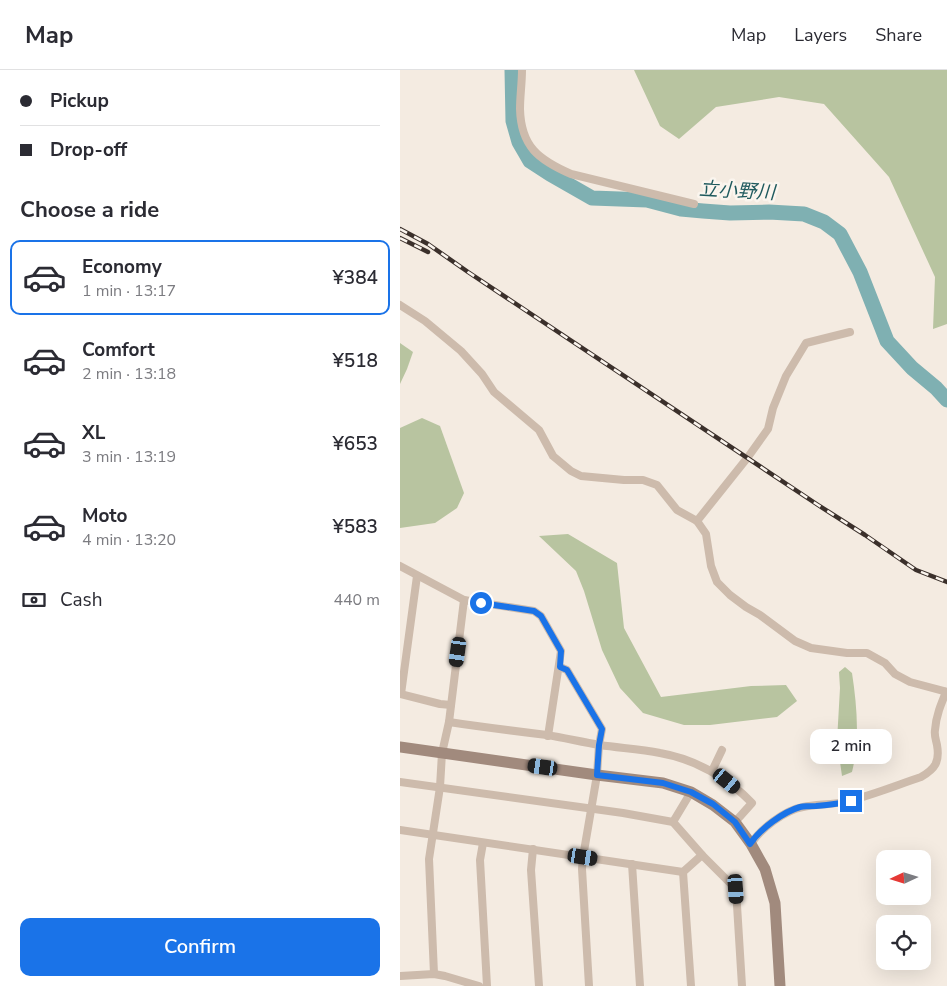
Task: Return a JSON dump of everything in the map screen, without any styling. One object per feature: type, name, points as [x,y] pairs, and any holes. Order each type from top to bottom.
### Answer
[{"type":"street","points":[[522,70],[520,109],[522,125],[532,150],[544,160],[571,174],[694,204]]},
{"type":"street","points":[[400,305],[424,321],[461,351],[482,374],[494,392],[539,430],[553,456],[570,471],[581,476],[643,480],[657,485],[677,510],[697,521],[706,534],[711,566],[717,582],[730,595],[795,641],[811,648],[837,652],[867,653],[885,663],[895,674],[910,682],[946,692],[938,712],[934,731],[938,754],[936,765],[930,772],[921,777],[861,798],[841,803],[801,807],[786,813],[767,827],[750,844]]},
{"type":"street","points":[[697,521],[768,429],[773,408],[786,376],[806,343],[850,332]]},
{"type":"street","points":[[400,566],[464,600],[534,611],[541,616],[561,651],[548,736]]},
{"type":"street","points":[[417,576],[400,694],[451,705]]},
{"type":"street","points":[[434,974],[429,859],[464,600]]},
{"type":"street","points":[[560,667],[567,670],[602,729],[597,775],[582,869],[589,986]]},
{"type":"street","points":[[449,722],[662,753],[694,763],[712,771],[727,781],[752,803],[735,822]]},
{"type":"street","points":[[400,747],[663,783],[691,792],[713,804],[735,822],[765,869],[775,903],[780,986]]},
{"type":"street","points":[[712,771],[722,750]]},
{"type":"street","points":[[400,782],[673,822],[736,889],[742,986]]},
{"type":"street","points":[[673,822],[691,792]]},
{"type":"street","points":[[400,830],[683,872]]},
{"type":"street","points":[[483,843],[480,860],[487,986]]},
{"type":"street","points":[[533,849],[531,870],[539,986]]},
{"type":"street","points":[[683,872],[702,854]]},
{"type":"street","points":[[632,864],[640,986]]},
{"type":"street","points":[[683,872],[691,986]]},
{"type":"street","points":[[400,976],[434,974],[479,986]]},
{"type":"green space","points":[[634,70],[947,70],[947,324],[933,329],[935,277],[889,177],[824,104],[779,97],[716,107],[679,139],[660,126]]},
{"type":"green space","points":[[400,343],[413,352],[400,384]]},
{"type":"green space","points":[[422,418],[440,426],[464,493],[457,508],[435,523],[400,528],[400,428]]},
{"type":"green space","points":[[568,534],[617,563],[624,628],[661,697],[751,686],[786,685],[797,701],[777,717],[710,725],[684,725],[643,713],[620,688],[602,650],[576,571],[539,536]]},
{"type":"green space","points":[[845,667],[852,673],[857,735],[852,772],[842,776],[837,741],[839,672]]},
{"type":"waterway","name":"立小野川","points":[[512,70],[513,121],[519,142],[530,161],[592,198],[647,200],[681,209],[703,211],[804,214],[824,222],[840,234],[860,272],[887,341],[912,368],[947,400]]},
{"type":"railway","points":[[400,229],[428,244],[916,570],[947,582]]},
{"type":"railway","points":[[400,238],[428,252]]},
{"type":"route","points":[[481,603],[534,611],[541,616],[561,651],[560,667],[567,670],[602,729],[597,775],[663,783],[691,792],[713,804],[735,822],[750,844],[774,821],[786,813],[801,807],[851,801]]}]
